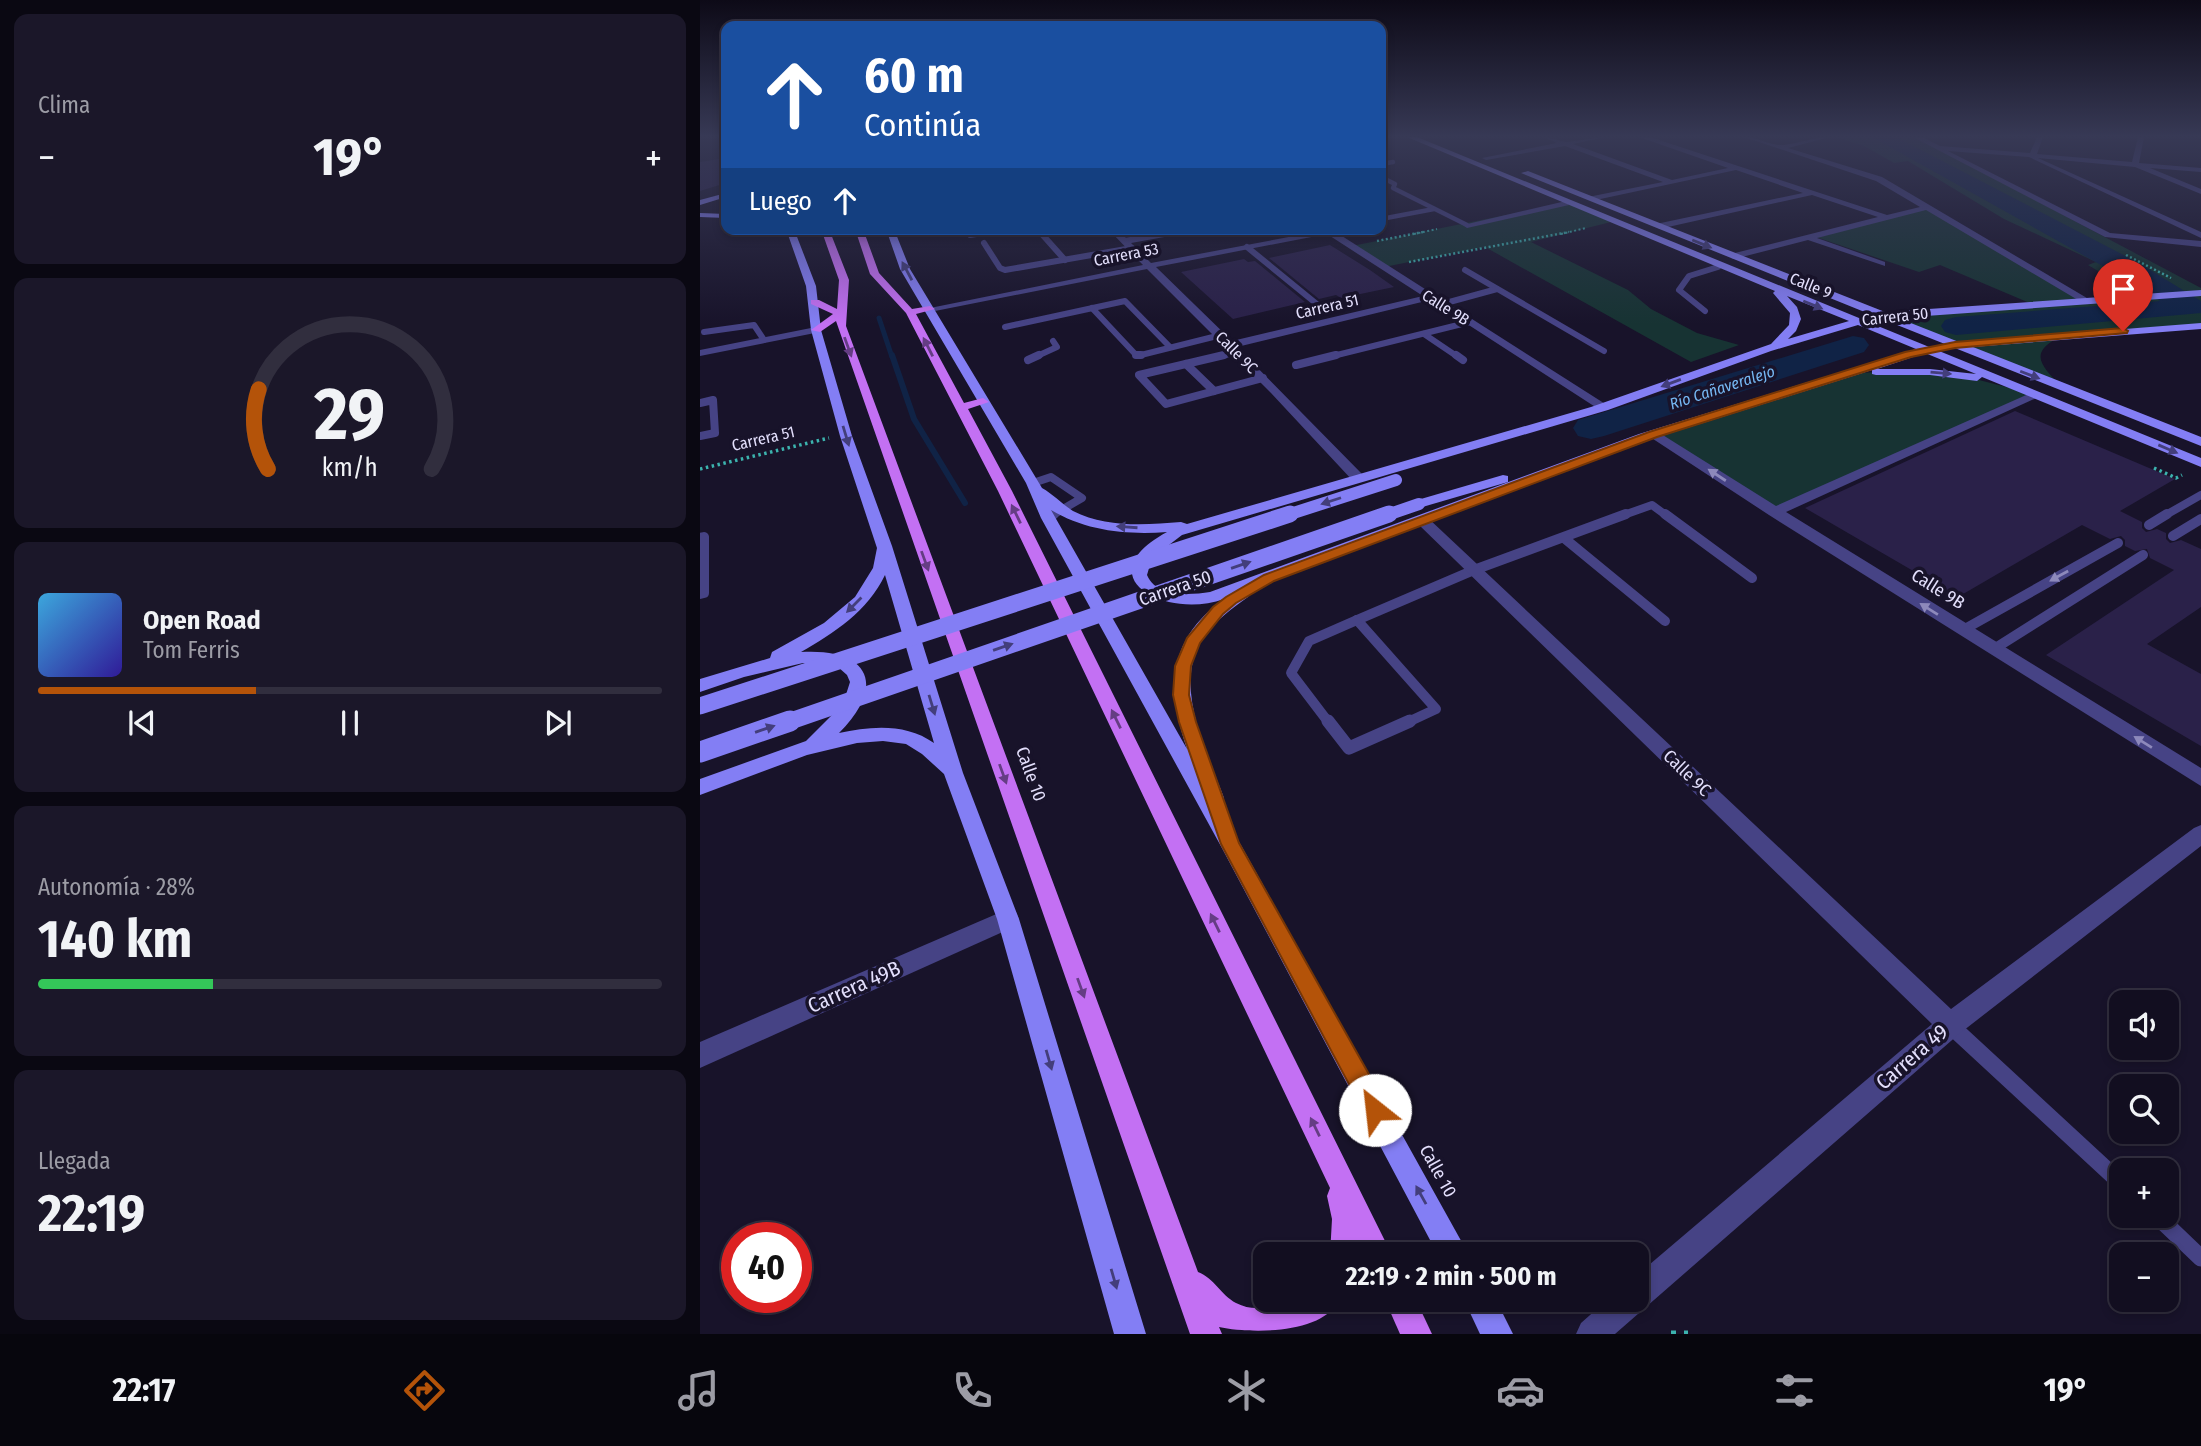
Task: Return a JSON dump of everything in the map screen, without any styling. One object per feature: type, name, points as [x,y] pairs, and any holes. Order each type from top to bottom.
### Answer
[{"type":"main road","name":"Calle 9","points":[[1557,199],[2111,425],[2195,467]]},
{"type":"main road","name":"Calle 9","points":[[1592,199],[1878,316],[2201,442]]},
{"type":"main road","points":[[700,204],[721,202]]},
{"type":"main road","points":[[700,214],[721,209]]},
{"type":"main road","points":[[1611,222],[1616,209]]},
{"type":"main road","points":[[700,214],[721,216]]},
{"type":"main road","points":[[792,235],[815,302],[816,330],[846,436],[884,546],[953,773],[1008,919],[1130,1334]]},
{"type":"main road","name":"Calle 10","points":[[827,235],[844,280],[841,326],[1206,1334]]},
{"type":"main road","points":[[861,235],[875,274],[910,313],[1005,491],[1371,1242]]},
{"type":"main road","name":"Calle 10","points":[[892,235],[905,269],[983,402],[1055,514],[1230,844],[1447,1242]]},
{"type":"main road","points":[[1767,349],[1790,332],[1796,317],[1790,303],[1773,288]]},
{"type":"main road","name":"Carrera 50","points":[[700,706],[1396,480],[1854,321],[1878,316],[2199,293]]},
{"type":"main road","points":[[815,302],[840,314]]},
{"type":"main road","points":[[910,313],[930,309]]},
{"type":"main road","points":[[816,330],[840,314]]},
{"type":"main road","name":"Carrera 50","points":[[700,752],[1653,435],[1848,374],[1920,347],[2201,326]]},
{"type":"main road","points":[[1848,374],[1902,371],[1956,374],[2037,395]]},
{"type":"main road","points":[[959,408],[983,402]]},
{"type":"main road","name":"Carrera 50","points":[[1219,519],[1604,407]]},
{"type":"main road","points":[[2111,425],[2179,433]]},
{"type":"main road","name":"Carrera 50","points":[[1269,578],[1421,512]]},
{"type":"main road","points":[[1055,514],[1093,523],[1133,528],[1180,526],[1219,519]]},
{"type":"main road","points":[[1219,519],[1177,532],[1153,545],[1145,553],[1139,570],[1147,587],[1168,597],[1198,599],[1213,597],[1269,578]]},
{"type":"main road","points":[[744,671],[805,642],[852,608],[876,579],[883,561],[884,546]]},
{"type":"main road","points":[[1230,844],[1187,722],[1181,680],[1186,653],[1201,630],[1231,600],[1269,578]]},
{"type":"main road","points":[[700,686],[784,660],[821,657],[847,665],[855,673],[859,682],[853,706],[828,733],[811,745],[767,763]]},
{"type":"main road","points":[[700,787],[819,744],[851,736],[881,734],[907,737],[932,749],[953,773]]},
{"type":"main road","points":[[1330,1158],[1346,1219],[1346,1242]]},
{"type":"main road","points":[[1178,1255],[1211,1308],[1225,1320],[1247,1329],[1274,1331],[1290,1326],[1311,1312]]},
{"type":"main road","points":[[1406,1312],[1416,1334]]},
{"type":"main road","points":[[1485,1312],[1497,1334]]},
{"type":"street","points":[[1659,226],[1783,199]]},
{"type":"street","points":[[1831,199],[1885,217]]},
{"type":"street","points":[[1916,199],[2087,301]]},
{"type":"street","points":[[2037,199],[2108,235],[2201,244]]},
{"type":"street","points":[[2125,199],[2201,235]]},
{"type":"street","points":[[1467,225],[1566,203]]},
{"type":"street","points":[[1734,256],[1930,207]]},
{"type":"street","name":"Calle 9C","points":[[1118,235],[1234,348],[1358,478]]},
{"type":"street","name":"Carrera 53","points":[[930,309],[1303,235]]},
{"type":"street","name":"Calle 9B","points":[[1334,235],[1604,407]]},
{"type":"street","points":[[1810,238],[1882,264]]},
{"type":"street","name":"Carrera 51","points":[[1234,348],[1431,297]]},
{"type":"street","points":[[700,353],[816,330]]},
{"type":"street","points":[[1774,512],[2037,395]]},
{"type":"street","name":"Calle 9B","points":[[1653,435],[2201,778]]},
{"type":"street","name":"Calle 9C","points":[[1421,512],[1474,570],[1950,1025]]},
{"type":"street","name":"Carrera 49","points":[[1649,1285],[1950,1025],[2201,834]]},
{"type":"street","name":"Carrera 49B","points":[[700,1055],[1008,919]]},
{"type":"street","points":[[1592,1334],[1617,1312]]},
{"type":"lane","points":[[1415,199],[1467,225]]},
{"type":"lane","points":[[1386,218],[1434,209]]},
{"type":"lane","points":[[1043,235],[1065,260]]},
{"type":"lane","points":[[984,243],[1000,268],[1005,270],[1065,260],[1167,235]]},
{"type":"lane","points":[[1247,247],[1318,305]]},
{"type":"lane","points":[[1705,311],[1679,290],[1682,280],[1718,267]]},
{"type":"lane","points":[[1465,270],[1604,351]]},
{"type":"lane","points":[[1442,304],[1497,289]]},
{"type":"lane","points":[[1006,327],[1042,322],[1125,301],[1170,348]]},
{"type":"lane","points":[[1092,308],[1137,356],[1221,335]]},
{"type":"lane","points":[[1296,365],[1470,322]]},
{"type":"lane","points":[[704,332],[754,325],[764,340]]},
{"type":"lane","points":[[1424,334],[1463,360]]},
{"type":"lane","points":[[1028,360],[1057,347],[1053,341]]},
{"type":"lane","points":[[1234,348],[1186,364],[1139,375],[1166,404],[1263,378]]},
{"type":"lane","points":[[1186,364],[1214,391]]},
{"type":"lane","points":[[700,403],[713,400],[715,433],[700,436]]},
{"type":"lane","points":[[1033,483],[1051,477],[1082,498],[1055,514]]},
{"type":"lane","points":[[2149,525],[2201,495]]},
{"type":"lane","points":[[1357,620],[1436,709],[1349,748],[1291,673],[1309,640],[1474,570],[1652,505],[1752,578]]},
{"type":"lane","points":[[2173,536],[2201,519]]},
{"type":"lane","points":[[700,538],[704,537],[704,593],[700,594]]},
{"type":"lane","points":[[1564,538],[1665,621]]},
{"type":"lane","points":[[1963,630],[2118,543]]},
{"type":"lane","points":[[1994,649],[2143,555]]},
{"type":"lane","points":[[1950,1025],[2109,1172]]},
{"type":"lane","points":[[2170,1228],[2201,1258]]},
{"type":"path","points":[[1384,267],[1471,249],[1535,240],[1611,222]]},
{"type":"path","points":[[1398,237],[1467,225]]},
{"type":"path","name":"Carrera 51","points":[[700,469],[833,438]]},
{"type":"path","points":[[2152,469],[2176,478],[2195,467]]},
{"type":"path","points":[[1671,1334],[1688,1334]]},
{"type":"green space","points":[[1971,199],[2033,199],[2201,288],[2201,326],[2056,339],[2047,345],[2041,356],[2044,367],[2060,386],[1878,316],[2032,304],[1940,265],[1919,272],[1816,237],[1929,207],[2087,301],[2140,296],[2088,265],[2096,262],[2004,219]]},
{"type":"green space","points":[[1566,203],[1611,222],[1531,242],[1628,290],[1651,309],[1697,333],[1739,345],[1691,362],[1485,247],[1384,267],[1352,246]]},
{"type":"green space","points":[[1889,371],[1956,374],[2037,395],[1774,512],[1653,435],[1848,374]]},
{"type":"building","points":[[1330,245],[1394,287],[1341,298],[1336,295],[1319,299],[1269,258]]},
{"type":"building","points":[[1244,259],[1248,262],[1255,261],[1305,302],[1233,319],[1181,272]]},
{"type":"building","points":[[2015,411],[2175,479],[2120,511],[2142,522],[2142,528],[2146,532],[2157,529],[2166,533],[2166,539],[2170,543],[2181,540],[2201,549],[2201,607],[2147,644],[2201,674],[2201,746],[2046,655],[2174,570],[2150,558],[2147,549],[2135,551],[2125,546],[2125,540],[2121,536],[2110,539],[2082,525],[1958,597],[1805,508]]},
{"type":"waterway","name":"Río Cañaveralejo","points":[[1956,326],[2191,307],[2127,268],[1998,199]]},
{"type":"waterway","points":[[2191,307],[2201,307]]},
{"type":"waterway","points":[[879,318],[892,357]]},
{"type":"waterway","name":"Río Cañaveralejo","points":[[1591,428],[1853,345]]},
{"type":"waterway","points":[[892,355],[914,419],[965,503]]},
{"type":"route","points":[[1375,1110],[1230,844],[1187,722],[1181,695],[1186,653],[1218,611],[1231,600],[1269,578],[1653,435],[1909,354],[1955,345],[2123,331]]}]
